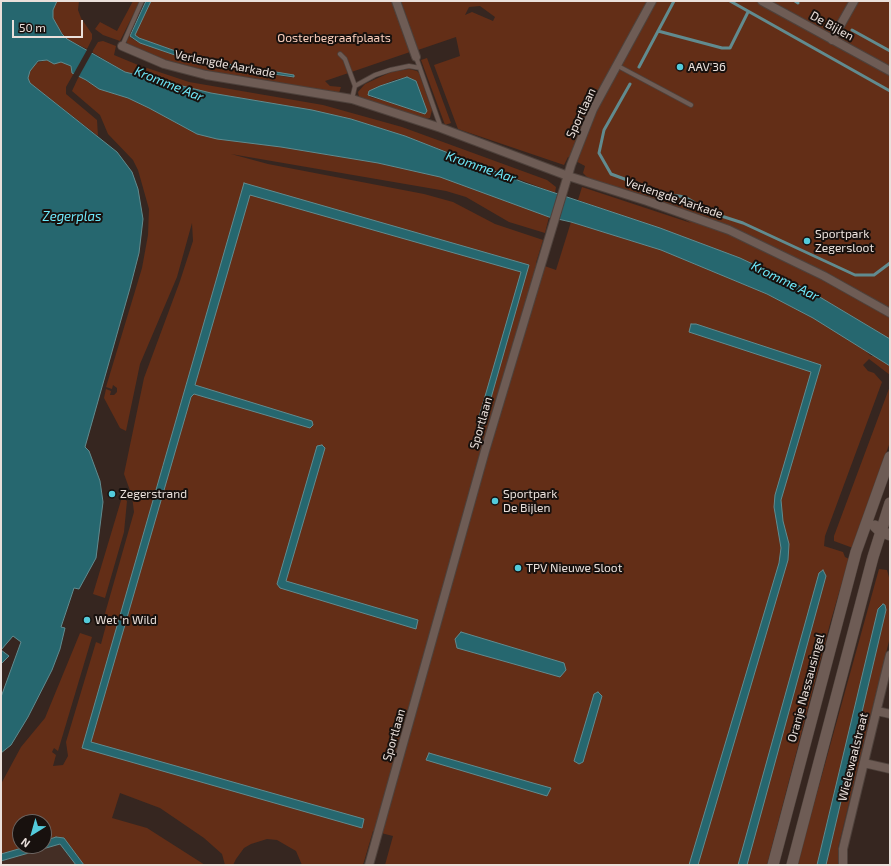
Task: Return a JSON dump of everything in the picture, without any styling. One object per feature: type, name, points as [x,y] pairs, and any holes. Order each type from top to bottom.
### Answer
[{"type":"main road","name":"Oranje Nassausingel","points":[[773,865],[836,625],[867,519],[890,457]]},
{"type":"main road","points":[[792,865],[885,533],[890,503]]},
{"type":"main road","points":[[867,519],[887,521]]},
{"type":"main road","points":[[867,519],[885,533]]},
{"type":"street","points":[[396,1],[416,56]]},
{"type":"street","name":"Sportlaan","points":[[369,865],[485,451],[568,176],[593,109],[618,66],[652,1]]},
{"type":"street","name":"De Bijlen","points":[[762,1],[890,71]]},
{"type":"street","points":[[832,40],[854,1]]},
{"type":"street","name":"Verlengde Aarkade","points":[[122,46],[164,64],[206,75],[352,99],[441,128],[568,176],[647,201],[729,230],[824,276],[890,313]]},
{"type":"street","name":"Wielewaalstraat","points":[[843,865],[843,849],[890,655]]},
{"type":"street","points":[[877,711],[890,714]]},
{"type":"street","points":[[864,763],[890,769]]},
{"type":"lane","name":"Verlengde Aarkade","points":[[122,46],[142,1]]},
{"type":"lane","points":[[340,54],[345,59],[356,86],[352,99]]},
{"type":"lane","points":[[416,56],[441,128]]},
{"type":"lane","points":[[356,86],[390,70],[409,66],[420,68]]},
{"type":"lane","points":[[618,66],[691,105]]},
{"type":"shaded area","points":[[60,844],[76,865],[1,865],[1,861],[25,854],[52,854],[52,846]]},
{"type":"green space","points":[[57,1],[79,1],[78,10],[81,18],[92,34],[92,39],[87,49],[67,39],[58,28],[53,18],[53,10]]},
{"type":"green space","points":[[133,1],[140,1],[120,41],[103,35],[95,29],[100,22],[117,31]]},
{"type":"green space","name":"Oosterbegraafplaats","points":[[151,1],[393,1],[410,52],[325,81],[330,86],[341,87],[339,93],[209,71],[166,60],[127,44],[127,37],[131,32],[131,38],[140,43],[198,63],[294,78],[278,72],[198,59],[139,38],[135,35]]},
{"type":"green space","name":"Sportpark Zegersloot","points":[[401,1],[890,1],[890,339],[808,290],[740,258],[578,200],[582,187],[691,223],[642,196],[588,178],[583,173],[585,166],[568,157],[564,165],[458,129],[434,65],[460,56],[456,37],[418,50]],"holes":[[[480,6],[495,17],[493,21],[472,12],[465,15],[469,7]]]},
{"type":"green space","points":[[103,41],[116,46],[114,55],[138,65],[189,82],[323,105],[402,127],[547,180],[556,187],[555,193],[405,136],[351,119],[211,93],[125,72],[92,52],[98,42]]},
{"type":"green space","points":[[427,58],[451,123],[445,125],[421,60]]},
{"type":"green space","points":[[47,60],[61,61],[71,66],[74,73],[66,87],[66,94],[97,120],[98,136],[30,83],[28,78],[33,64]]},
{"type":"green space","points":[[409,69],[419,73],[432,110],[430,118],[425,119],[359,97],[358,92],[365,84],[391,72]],"holes":[[[407,77],[416,81],[427,111],[370,97],[369,91],[394,80]]]},
{"type":"green space","name":"Sportpark De Bijlen","points":[[79,76],[99,89],[128,98],[197,134],[217,139],[281,147],[378,163],[441,177],[549,217],[545,233],[509,222],[466,197],[446,191],[231,154],[268,164],[424,194],[453,202],[495,224],[543,240],[536,263],[556,270],[571,222],[661,250],[767,294],[813,318],[862,348],[871,356],[874,356],[890,366],[890,375],[869,359],[863,365],[868,371],[874,373],[882,382],[825,536],[824,546],[843,552],[845,557],[849,559],[831,620],[767,865],[385,865],[393,836],[373,831],[363,865],[302,865],[296,851],[277,840],[267,839],[244,848],[233,865],[225,865],[222,854],[204,838],[160,808],[120,793],[112,818],[147,828],[205,865],[84,865],[64,838],[56,837],[52,838],[52,814],[12,814],[12,851],[1,854],[1,784],[21,747],[45,718],[80,633],[92,637],[58,751],[54,748],[52,752],[56,755],[53,766],[63,765],[68,756],[66,742],[96,642],[101,644],[108,618],[104,617],[134,512],[132,496],[124,474],[144,378],[180,281],[193,241],[192,223],[177,277],[140,364],[126,431],[120,428],[104,398],[106,389],[111,391],[110,395],[114,395],[117,392],[117,388],[113,385],[112,389],[106,387],[142,268],[148,235],[149,209],[138,170],[133,160],[108,134],[100,115],[72,91]]},
{"type":"green space","points":[[890,386],[890,442],[853,548],[834,541],[834,536]]},
{"type":"green space","points":[[122,497],[127,501],[124,532],[105,598],[93,594]]},
{"type":"green space","points":[[879,569],[887,570],[890,581],[890,637],[838,848],[839,865],[826,865],[886,610],[885,605],[830,810],[817,865],[797,865]]},
{"type":"water","name":"Zegerplas","points":[[1,1],[57,1],[53,10],[53,18],[62,34],[67,39],[125,72],[211,93],[312,110],[351,119],[405,136],[525,183],[660,228],[740,258],[808,290],[890,339],[890,366],[813,318],[767,294],[661,250],[571,222],[549,217],[440,177],[378,163],[281,147],[217,139],[197,134],[128,98],[99,89],[72,73],[71,66],[61,62],[54,64],[47,60],[38,61],[30,71],[28,78],[30,83],[117,152],[132,172],[138,189],[143,219],[139,253],[85,447],[89,451],[100,481],[103,502],[96,558],[79,589],[74,588],[61,627],[65,628],[60,649],[52,670],[28,717],[11,745],[1,753],[1,697],[21,642],[13,636],[1,650]]},
{"type":"water","points":[[146,1],[151,1],[135,35],[139,38],[198,59],[294,75],[294,77],[198,63],[140,43],[130,36]]},
{"type":"water","points":[[407,77],[416,81],[427,111],[425,114],[368,95],[369,91]]},
{"type":"water","points":[[244,183],[529,265],[483,426],[479,427],[477,424],[521,272],[250,195],[195,385],[312,421],[313,425],[310,428],[194,394],[191,397],[91,742],[364,819],[362,828],[82,748]]},
{"type":"water","points":[[691,324],[696,324],[821,365],[781,500],[783,521],[789,544],[788,560],[698,865],[689,865],[779,563],[781,548],[774,507],[775,495],[811,372],[689,332]]},
{"type":"water","points":[[322,445],[325,448],[286,581],[418,620],[416,629],[280,588],[277,584],[317,446]]},
{"type":"water","points":[[823,570],[826,576],[747,865],[738,865],[819,573]]},
{"type":"water","points":[[883,604],[885,605],[886,610],[826,865],[817,865],[878,609]]},
{"type":"water","points":[[461,632],[564,663],[566,670],[560,677],[457,648],[455,639]]},
{"type":"water","points":[[1,650],[9,656],[1,664]]},
{"type":"water","points":[[598,692],[602,696],[583,762],[579,764],[574,761],[594,694]]},
{"type":"water","points":[[429,753],[551,788],[547,796],[426,760]]},
{"type":"water","points":[[56,837],[64,838],[84,865],[76,865],[60,844],[52,846],[52,838]]},
{"type":"water","points":[[12,851],[12,854],[25,854],[1,861],[1,854]]},
{"type":"pier","points":[[88,48],[93,51],[78,78],[73,75]]},
{"type":"waterway","points":[[639,67],[674,1]]},
{"type":"waterway","points":[[730,1],[890,91]]},
{"type":"waterway","points":[[658,31],[722,48],[730,48],[748,12]]},
{"type":"waterway","points":[[852,30],[890,51]]},
{"type":"waterway","points":[[630,84],[604,130],[599,153],[611,174],[665,194],[685,197],[712,213],[743,223],[855,275],[874,275],[890,263]]},
{"type":"place","name":"AAV'36","points":[[680,67]]},
{"type":"place","name":"Sportpark Zegersloot","points":[[807,241]]},
{"type":"place","name":"Zegerstrand","points":[[112,494]]},
{"type":"place","name":"Sportpark De Bijlen","points":[[495,501]]},
{"type":"place","name":"TPV Nieuwe Sloot","points":[[518,568]]},
{"type":"place","name":"Wet 'n Wild","points":[[87,620]]},
{"type":"water label","name":"Kromme Aar","points":[[169,84]]},
{"type":"water label","name":"Kromme Aar","points":[[481,167]]},
{"type":"water label","name":"Kromme Aar","points":[[785,281]]}]
